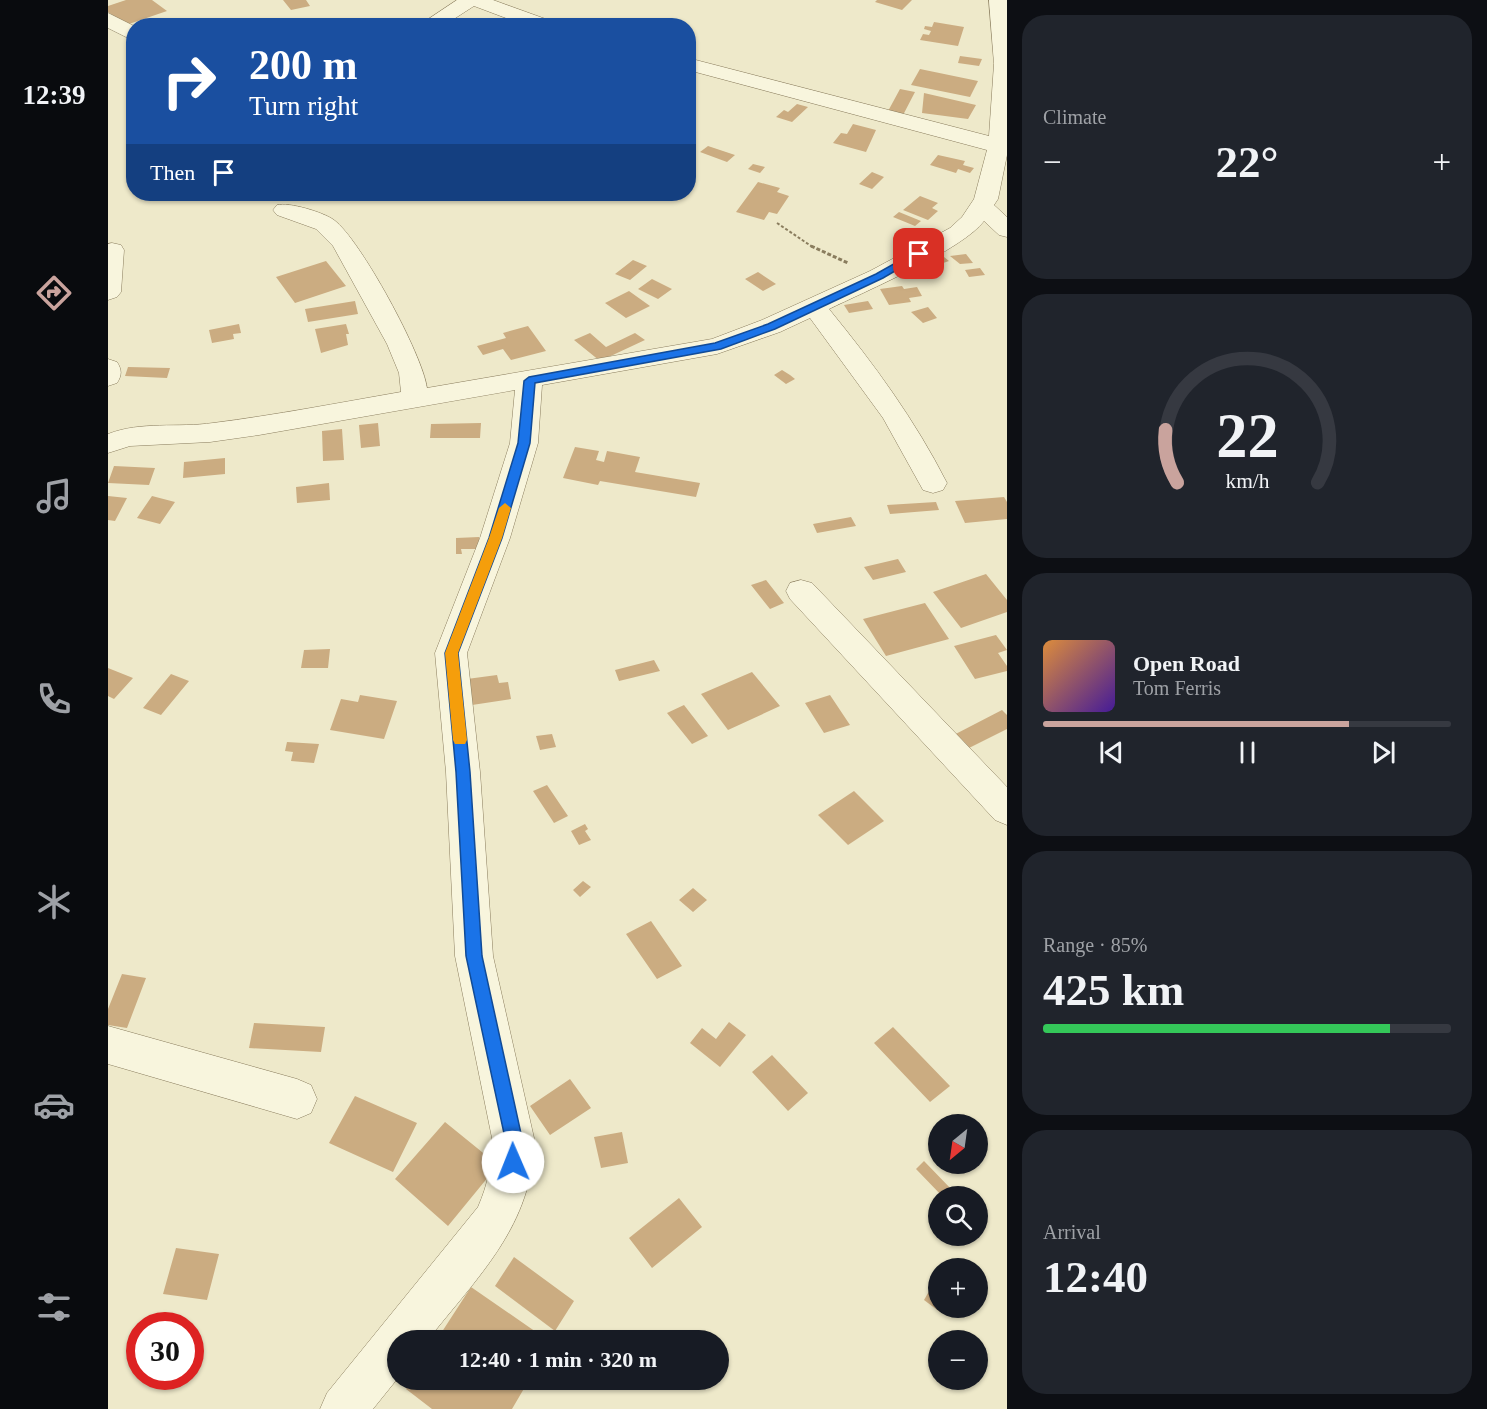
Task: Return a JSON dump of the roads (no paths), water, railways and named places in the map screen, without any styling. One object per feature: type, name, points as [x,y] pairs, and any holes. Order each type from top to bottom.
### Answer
[{"type":"street","points":[[442,18],[473,0],[524,18]]},
{"type":"street","points":[[108,444],[127,436],[210,433],[416,400],[717,346],[771,326],[879,276],[965,229],[982,206],[1003,146],[1004,64],[999,0]]},
{"type":"street","points":[[108,19],[126,30]]},
{"type":"street","points":[[696,66],[1003,146]]},
{"type":"street","points":[[982,206],[1007,230]]},
{"type":"street","points":[[285,210],[324,224],[343,242],[400,344],[412,373],[416,400]]},
{"type":"street","points":[[108,292],[112,250]]},
{"type":"street","points":[[814,306],[871,378],[913,442],[933,483]]},
{"type":"street","points":[[108,368],[108,377]]},
{"type":"street","points":[[407,1330],[494,1222],[508,1188],[513,1162],[513,1138],[474,956],[463,772],[451,653],[495,538],[524,443],[529,381]]},
{"type":"street","points":[[801,591],[1007,810]]},
{"type":"street","points":[[108,1045],[297,1099]]},
{"type":"street","points":[[343,1409],[387,1355]]}]
